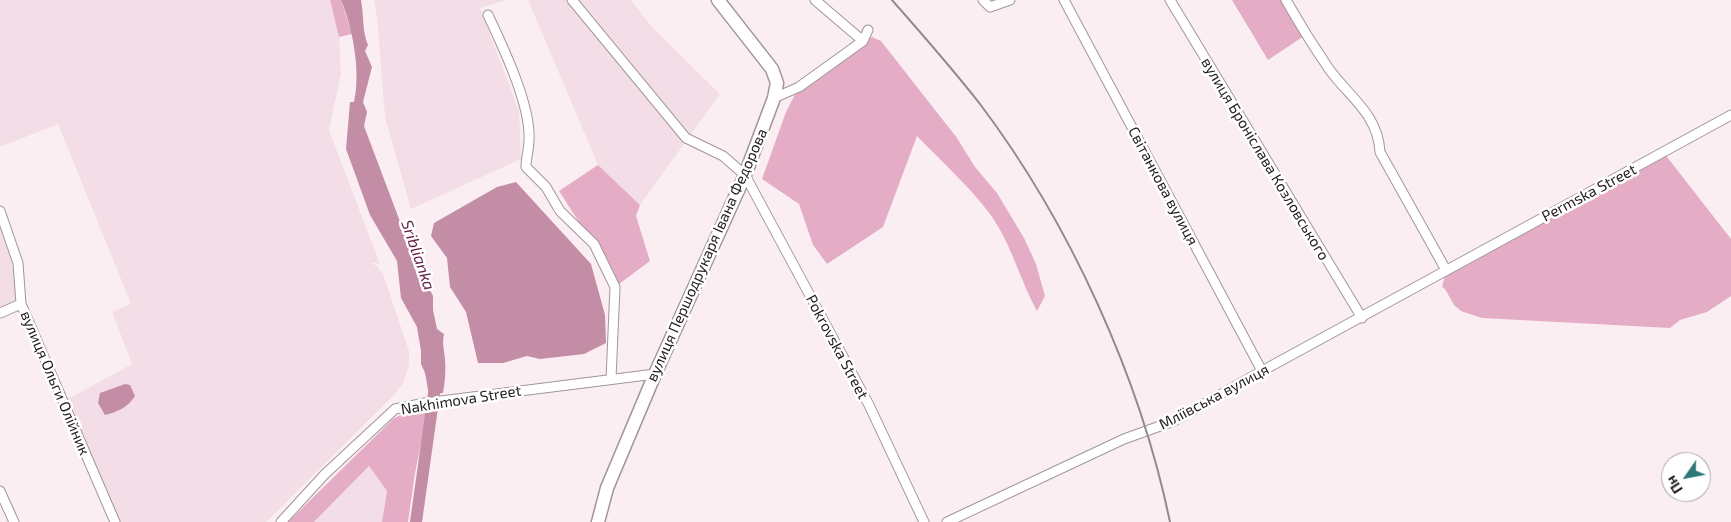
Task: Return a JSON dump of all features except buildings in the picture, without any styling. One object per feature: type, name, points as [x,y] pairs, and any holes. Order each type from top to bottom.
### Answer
[{"type":"street","points":[[572,0],[686,138],[723,156],[745,175]]},
{"type":"street","name":"вулиця Першодрукаря Івана Федорова","points":[[598,522],[607,488],[745,175],[774,98],[777,83],[772,69],[718,0]]},
{"type":"street","points":[[816,0],[864,40]]},
{"type":"street","points":[[983,0],[990,8],[1010,0]]},
{"type":"street","name":"Світанкова вулиця","points":[[1064,0],[1262,371]]},
{"type":"street","name":"вулиця Броніслава Козловського","points":[[1170,0],[1256,146],[1362,318]]},
{"type":"street","points":[[1286,0],[1330,70],[1364,109],[1379,137],[1380,152],[1446,270]]},
{"type":"street","points":[[488,15],[507,56],[521,97],[529,140],[526,167],[546,187],[560,211],[594,244],[615,287],[611,379]]},
{"type":"street","points":[[774,98],[799,88],[864,40],[868,30]]},
{"type":"street","name":"Permska Street","points":[[1446,270],[1731,115]]},
{"type":"street","name":"Pokrovska Street","points":[[745,175],[869,405],[924,522]]},
{"type":"street","name":"вулиця Ольги Олійник","points":[[0,211],[18,263],[20,304],[115,522]]},
{"type":"street","name":"Мліївська вулиця","points":[[947,522],[1124,439],[1174,421],[1446,270]]},
{"type":"street","points":[[0,313],[20,304]]},
{"type":"street","name":"Nakhimova Street","points":[[281,522],[325,474],[395,409],[425,403],[656,374]]},
{"type":"street","points":[[0,491],[14,522]]},
{"type":"shaded area","points":[[0,0],[330,0],[339,37],[341,73],[329,130],[380,264],[369,262],[377,266],[383,274],[409,351],[409,365],[403,384],[391,398],[266,522],[118,522],[66,400],[132,364],[112,312],[131,304],[58,124],[0,147]]},
{"type":"shaded area","points":[[330,0],[341,0],[352,34],[339,37]]},
{"type":"shaded area","points":[[341,0],[361,0],[368,45],[365,51],[372,67],[363,102],[367,112],[364,126],[413,256],[433,296],[433,310],[437,329],[444,334],[445,381],[443,393],[429,395],[425,373],[421,364],[417,327],[401,298],[397,261],[370,215],[346,149],[350,102],[354,102],[357,77],[355,51]]},
{"type":"shaded area","points":[[374,0],[507,0],[480,8],[519,111],[521,159],[411,209],[385,117]]},
{"type":"shaded area","points":[[528,0],[631,0],[652,27],[720,94],[640,205],[598,165]]},
{"type":"shaded area","points":[[1232,0],[1286,0],[1307,34],[1268,60]]},
{"type":"shaded area","points":[[872,37],[881,41],[957,138],[975,167],[997,193],[1024,238],[1036,264],[1045,296],[1037,311],[1010,249],[990,214],[964,184],[917,136],[883,227],[827,264],[813,245],[799,204],[762,179],[786,112],[799,87]]},
{"type":"shaded area","points":[[1664,153],[1731,239],[1731,296],[1707,312],[1680,320],[1670,328],[1482,318],[1461,311],[1454,305],[1442,287],[1446,270]]},
{"type":"shaded area","points":[[598,165],[640,205],[636,216],[650,261],[615,287],[593,244],[559,191]]},
{"type":"shaded area","points":[[516,182],[591,264],[605,315],[606,343],[584,354],[540,359],[527,356],[503,363],[478,363],[466,312],[450,287],[447,258],[431,236],[434,223],[497,187]]},
{"type":"shaded area","points":[[0,228],[10,252],[17,291],[16,301],[0,307]]},
{"type":"shaded area","points":[[125,384],[130,385],[135,396],[122,408],[105,415],[98,403],[100,393]]},
{"type":"shaded area","points":[[428,410],[415,473],[408,522],[382,522],[387,491],[369,466],[314,522],[288,522],[393,419],[408,411]]},
{"type":"shaded area","points":[[369,466],[387,491],[382,522],[314,522]]},
{"type":"waterway","name":"Sriblianka","points":[[416,522],[436,379]]},
{"type":"railway","points":[[892,0],[980,104],[1043,199],[1071,250],[1097,303],[1120,357],[1157,467],[1170,522]]}]
